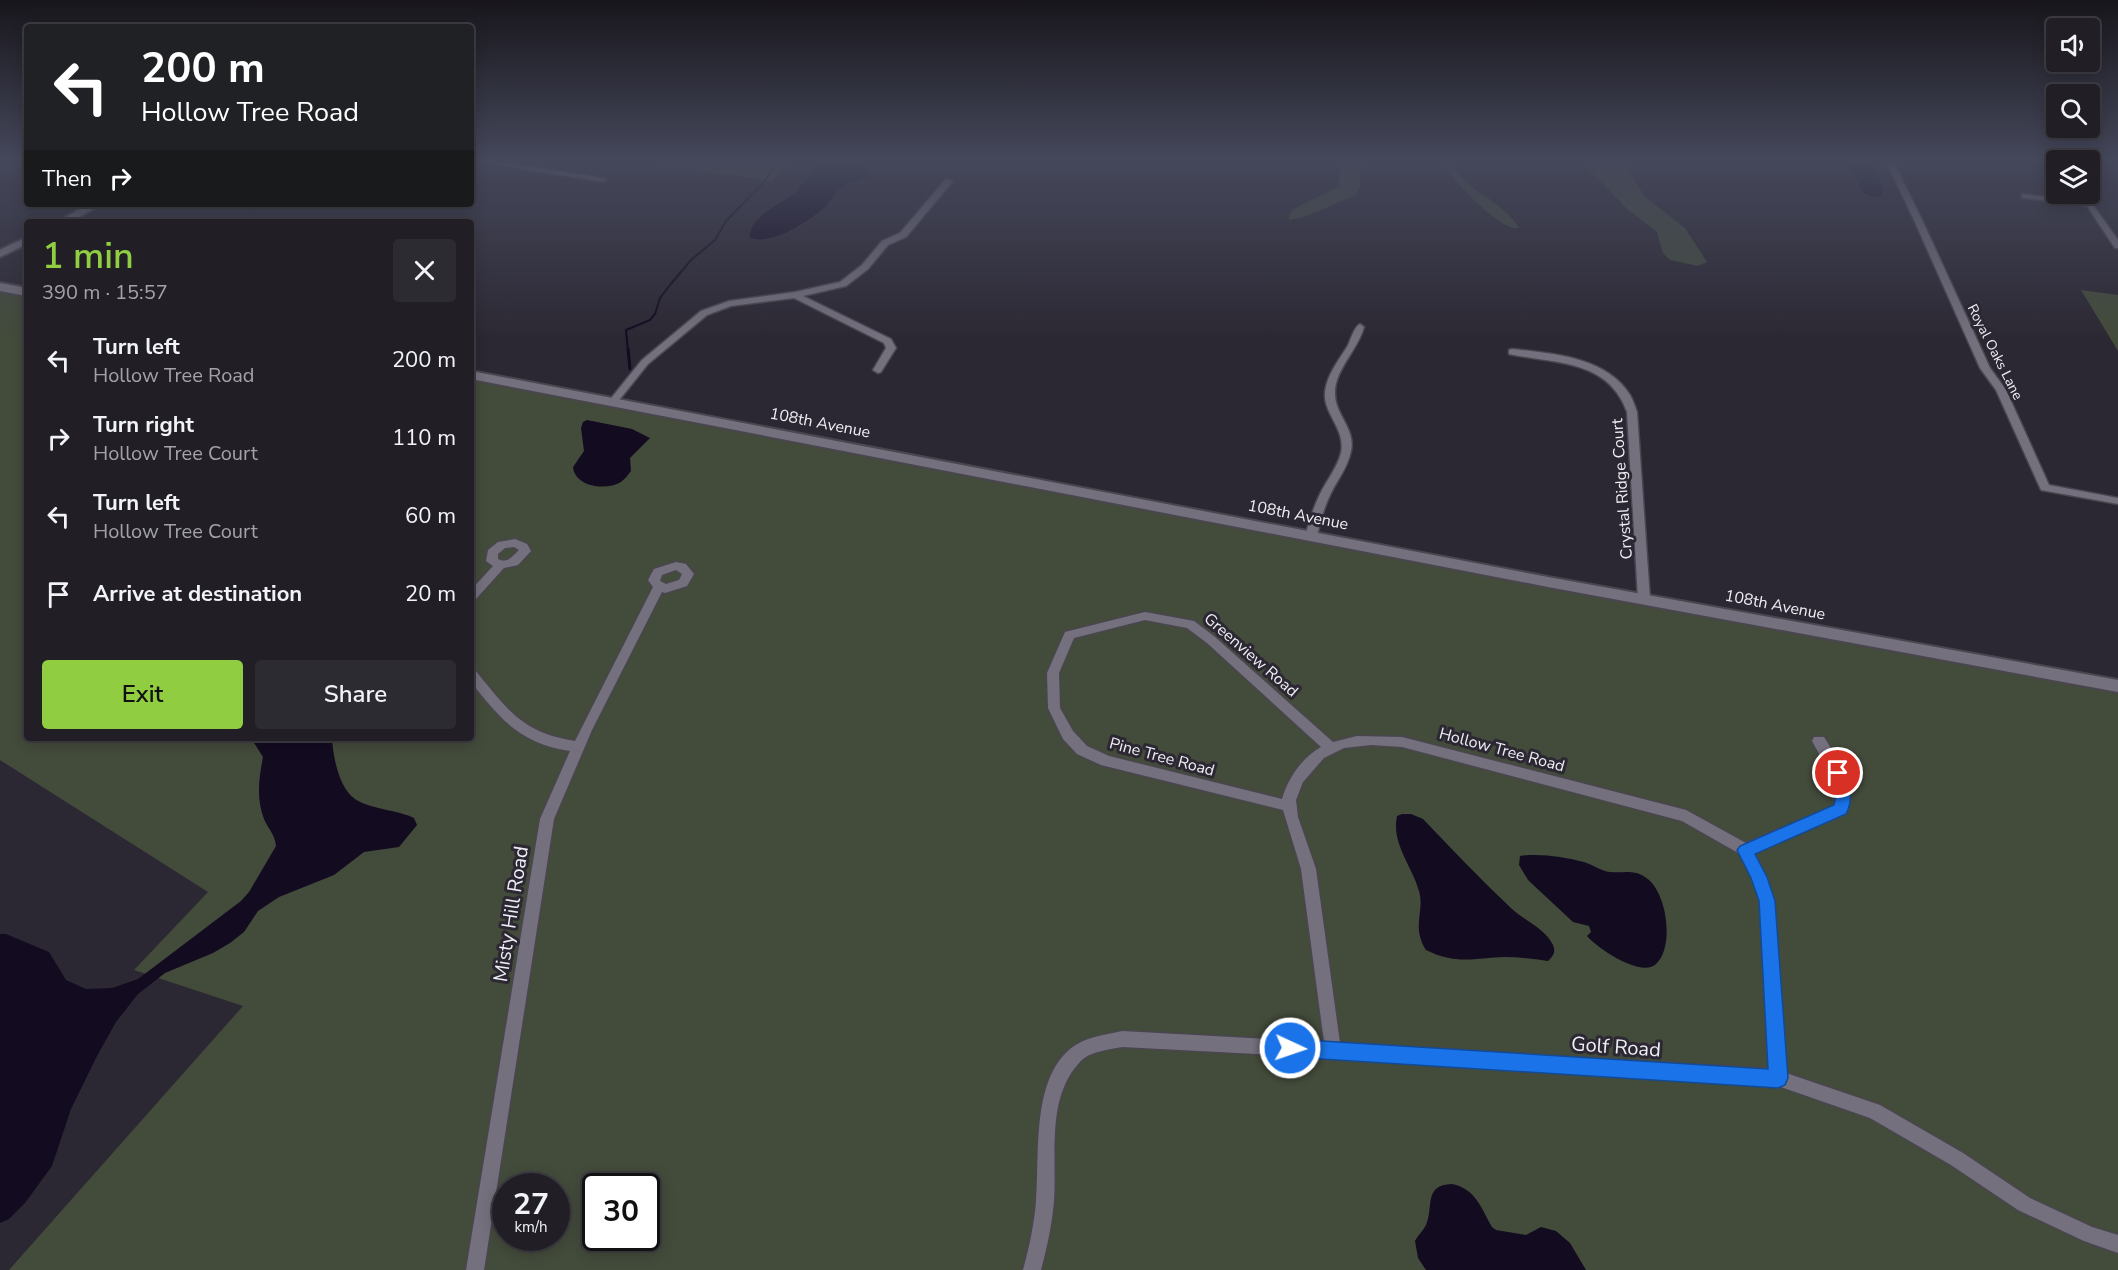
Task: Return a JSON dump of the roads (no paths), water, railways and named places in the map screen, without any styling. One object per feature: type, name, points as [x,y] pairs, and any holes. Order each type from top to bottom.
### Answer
[{"type":"street","points":[[613,402],[645,362],[704,313],[729,304],[795,296],[843,284],[865,267],[885,243],[903,235],[916,220]]},
{"type":"street","name":"Royal Oaks Lane","points":[[1918,220],[1985,368],[2001,390],[2045,488],[2118,501]]},
{"type":"street","points":[[2100,220],[2118,246]]},
{"type":"street","points":[[0,254],[24,242]]},
{"type":"street","points":[[0,286],[24,291]]},
{"type":"street","points":[[795,296],[888,341],[891,348],[878,370]]},
{"type":"street","points":[[1311,537],[1317,512],[1346,454],[1348,443],[1330,403],[1329,393],[1338,369],[1357,339],[1360,327]]},
{"type":"street","name":"Crystal Ridge Court","points":[[1512,352],[1562,358],[1593,369],[1613,382],[1629,399],[1633,419],[1644,599]]},
{"type":"street","name":"108th Avenue","points":[[474,376],[1311,537],[2118,686]]},
{"type":"street","points":[[474,594],[500,564]]},
{"type":"street","name":"Misty Hill Road","points":[[475,1270],[547,819],[579,747],[659,587]]},
{"type":"street","name":"Greenview Road","points":[[1069,635],[1144,616],[1190,624],[1211,640],[1330,747]]},
{"type":"street","name":"Pine Tree Road","points":[[1069,635],[1053,673],[1054,708],[1068,735],[1082,750],[1106,761],[1288,806]]},
{"type":"street","points":[[474,677],[512,722],[530,736],[555,744],[579,747]]},
{"type":"street","name":"Hollow Tree Road","points":[[1288,806],[1294,784],[1308,762],[1330,747],[1350,741],[1376,739],[1402,742],[1686,816],[1745,850]]},
{"type":"street","points":[[1778,1078],[1767,901],[1759,877],[1745,850],[1841,809],[1844,794],[1838,773],[1819,741]]},
{"type":"street","points":[[1288,806],[1308,866],[1333,1050]]},
{"type":"street","name":"Golf Road","points":[[1032,1270],[1044,1220],[1048,1114],[1057,1082],[1075,1056],[1099,1044],[1122,1039],[1778,1078],[1874,1111],[1958,1159],[2024,1204],[2090,1235],[2118,1244]]},
{"type":"waterway","points":[[628,351],[626,330],[650,320],[655,314],[660,298],[691,260],[715,240],[727,220]]},
{"type":"waterway","points":[[628,349],[630,369]]}]
